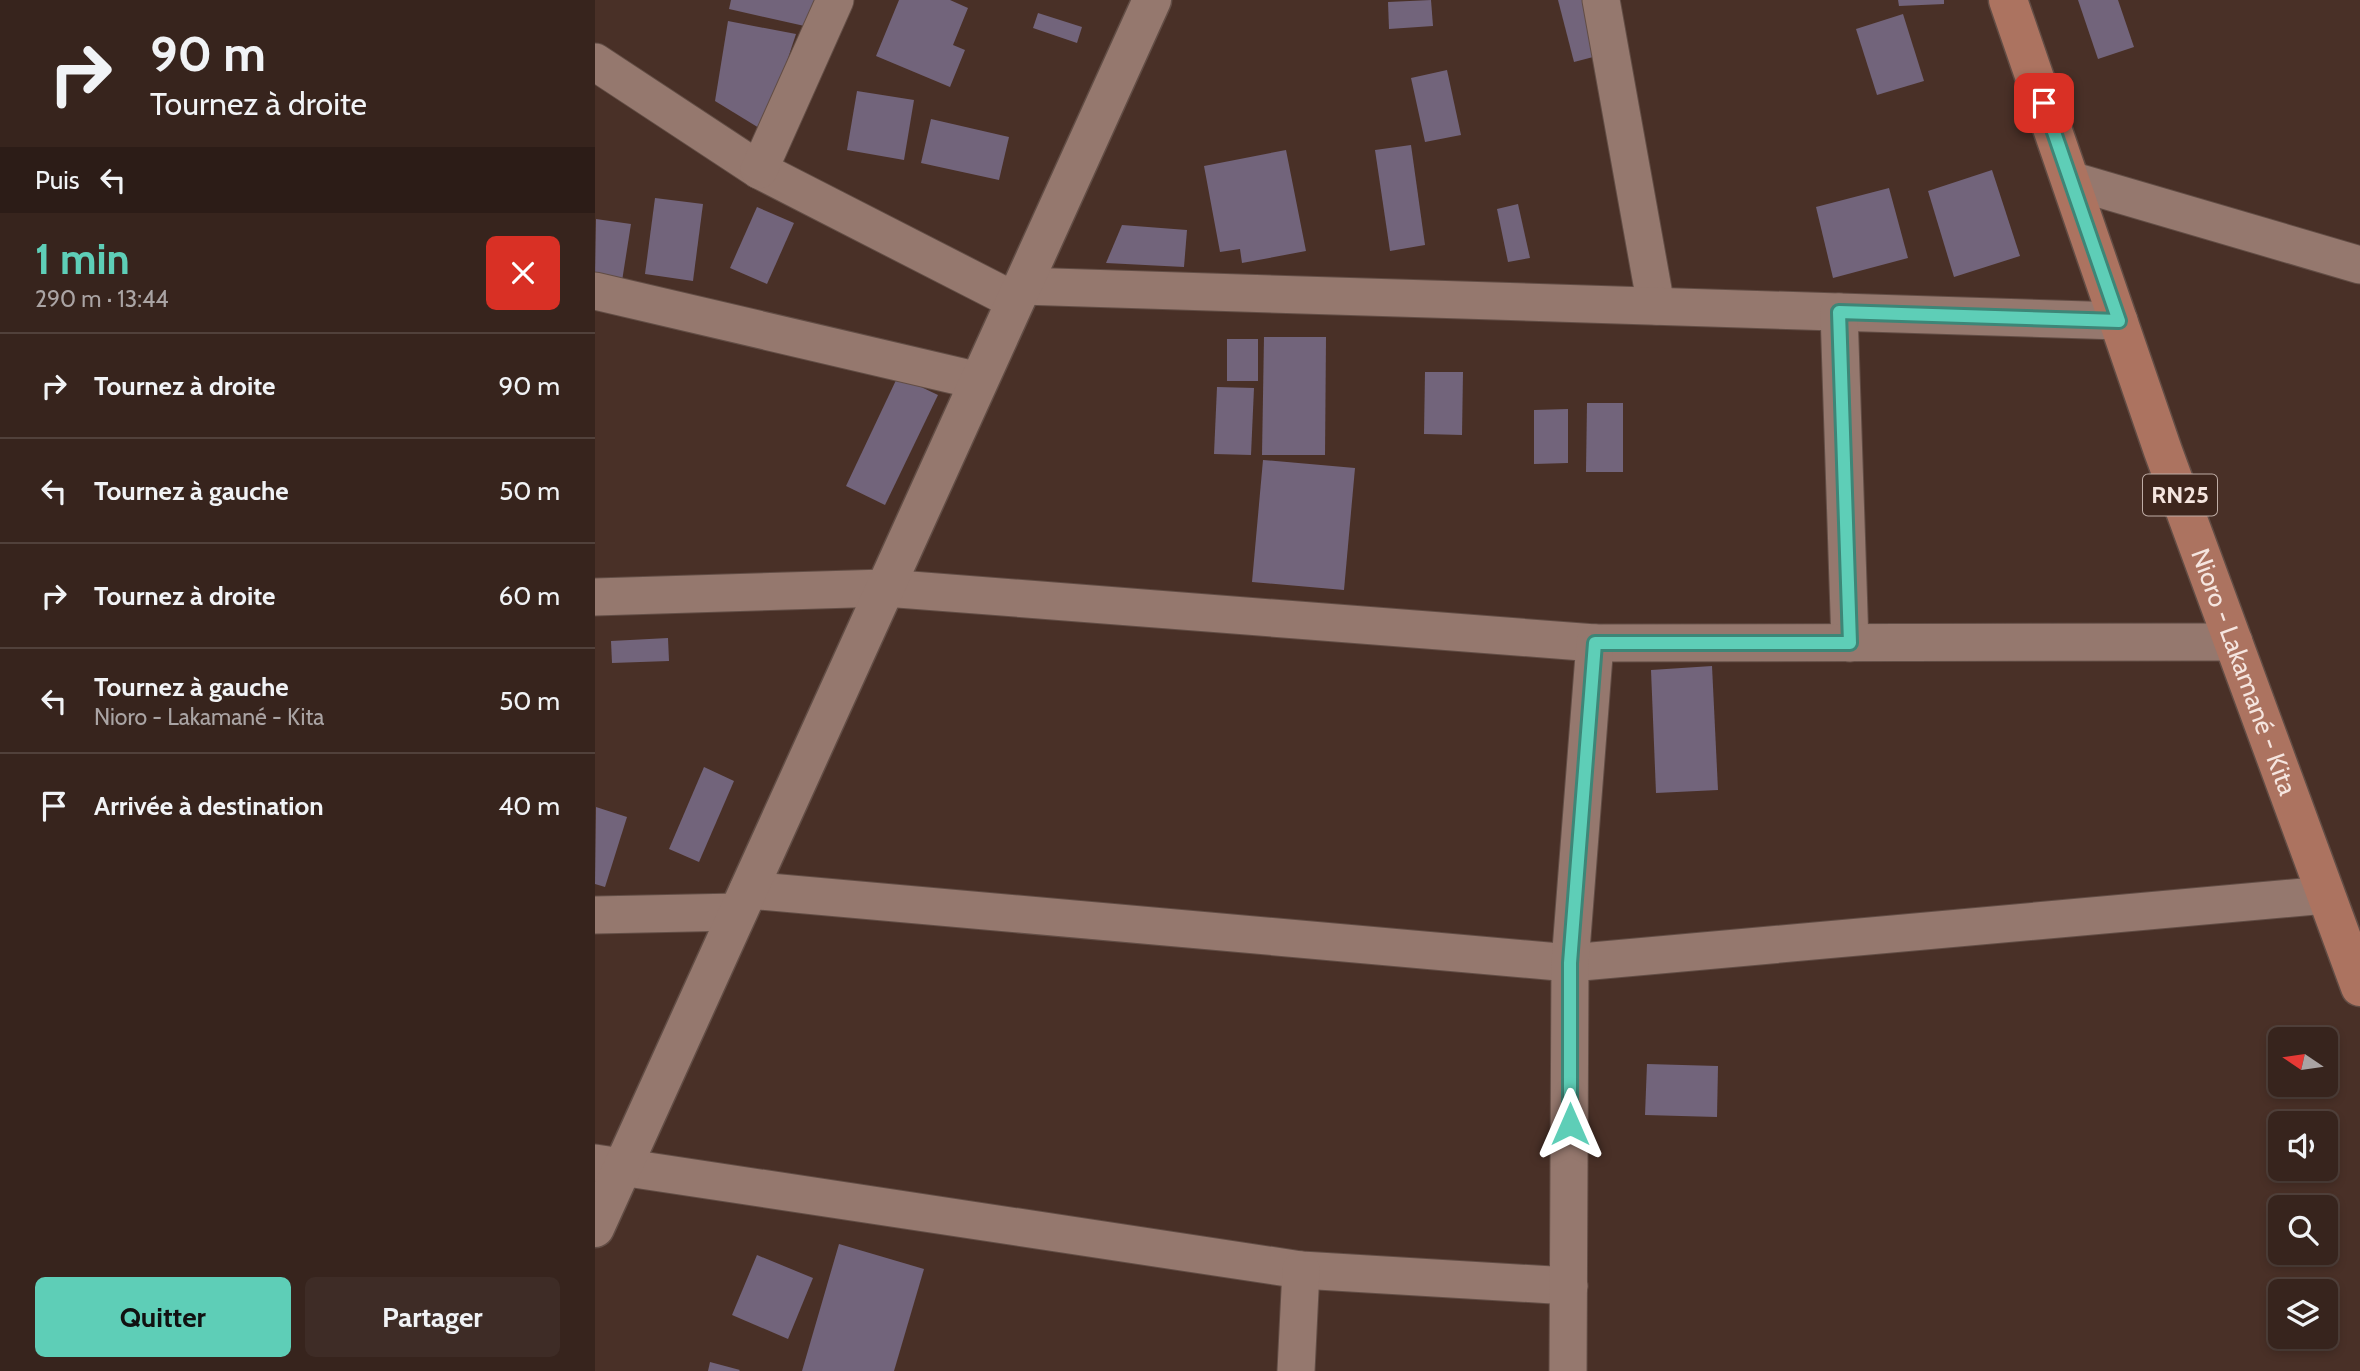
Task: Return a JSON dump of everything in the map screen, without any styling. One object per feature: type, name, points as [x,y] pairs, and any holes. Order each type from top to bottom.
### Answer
[{"type":"main road","points":[[595,1228],[609,1166],[743,901],[1152,0]]},
{"type":"main road","name":"Nioro - Lakamané - Kita","points":[[2008,0],[2163,451],[2360,987]]},
{"type":"street","points":[[759,170],[835,0]]},
{"type":"street","points":[[1601,0],[1655,306]]},
{"type":"street","points":[[595,61],[759,170],[1019,293],[1655,306],[2119,321]]},
{"type":"street","points":[[2070,180],[2360,265]]},
{"type":"street","points":[[595,291],[979,381]]},
{"type":"street","points":[[1839,312],[1850,643]]},
{"type":"street","points":[[595,597],[885,588],[1595,643],[2234,642]]},
{"type":"street","points":[[1568,1371],[1570,963],[1595,643]]},
{"type":"street","points":[[595,915],[743,901],[1570,963],[2326,895]]},
{"type":"street","points":[[609,1166],[1301,1270],[1569,1286]]},
{"type":"street","points":[[1296,1371],[1301,1270]]},
{"type":"building","points":[[731,0],[815,0],[809,27],[729,9]]},
{"type":"building","points":[[899,0],[950,0],[968,8],[953,45],[965,50],[950,87],[876,56]]},
{"type":"building","points":[[1431,0],[1433,26],[1389,29],[1388,2]]},
{"type":"building","points":[[1558,0],[1582,0],[1597,56],[1574,62]]},
{"type":"building","points":[[1898,0],[1944,0],[1944,4],[1899,6]]},
{"type":"building","points":[[2078,0],[2118,0],[2134,47],[2098,59]]},
{"type":"building","points":[[1038,13],[1082,27],[1077,43],[1033,28]]},
{"type":"building","points":[[1903,14],[1924,81],[1877,95],[1856,29]]},
{"type":"building","points":[[728,21],[796,34],[764,131],[715,101]]},
{"type":"building","points":[[1447,70],[1461,135],[1425,142],[1411,78]]},
{"type":"building","points":[[857,91],[914,100],[904,160],[847,150]]},
{"type":"building","points":[[931,119],[1009,137],[999,180],[921,163]]},
{"type":"building","points":[[1411,145],[1425,245],[1390,251],[1375,150]]},
{"type":"building","points":[[1286,150],[1306,251],[1242,263],[1240,249],[1220,252],[1204,166]]},
{"type":"building","points":[[1992,170],[2020,256],[1954,277],[1928,191]]},
{"type":"building","points":[[1889,188],[1908,258],[1833,278],[1816,207]]},
{"type":"building","points":[[655,198],[703,204],[693,281],[645,274]]},
{"type":"building","points":[[1518,204],[1530,258],[1508,262],[1497,209]]},
{"type":"building","points":[[757,207],[794,223],[767,284],[730,268]]},
{"type":"building","points":[[596,219],[631,224],[622,281],[595,276]]},
{"type":"building","points":[[1122,225],[1187,230],[1184,267],[1106,263]]},
{"type":"building","points":[[1264,337],[1326,337],[1325,455],[1262,455]]},
{"type":"building","points":[[1227,339],[1258,339],[1258,381],[1227,381]]},
{"type":"building","points":[[1425,372],[1463,372],[1462,435],[1424,434]]},
{"type":"building","points":[[898,376],[938,395],[885,505],[846,486]]},
{"type":"building","points":[[1217,387],[1254,388],[1251,455],[1214,454]]},
{"type":"building","points":[[1587,403],[1623,403],[1623,472],[1586,472]]},
{"type":"building","points":[[1568,409],[1568,463],[1534,464],[1534,410]]},
{"type":"building","points":[[1263,460],[1355,468],[1344,590],[1252,582]]},
{"type":"building","points":[[668,638],[669,661],[612,663],[611,641]]},
{"type":"building","points":[[1712,666],[1718,790],[1656,793],[1651,670]]},
{"type":"building","points":[[704,767],[734,781],[699,862],[669,849]]},
{"type":"building","points":[[596,807],[627,817],[605,887],[595,884]]},
{"type":"building","points":[[1647,1064],[1718,1066],[1717,1117],[1645,1115]]},
{"type":"building","points":[[839,1244],[924,1269],[894,1371],[802,1371]]},
{"type":"building","points":[[757,1255],[813,1278],[788,1339],[732,1315]]},
{"type":"building","points":[[710,1362],[740,1370],[708,1371]]},
{"type":"route","points":[[1570,1124],[1570,963],[1595,643],[1850,643],[1839,312],[2119,321],[2044,103]]}]
